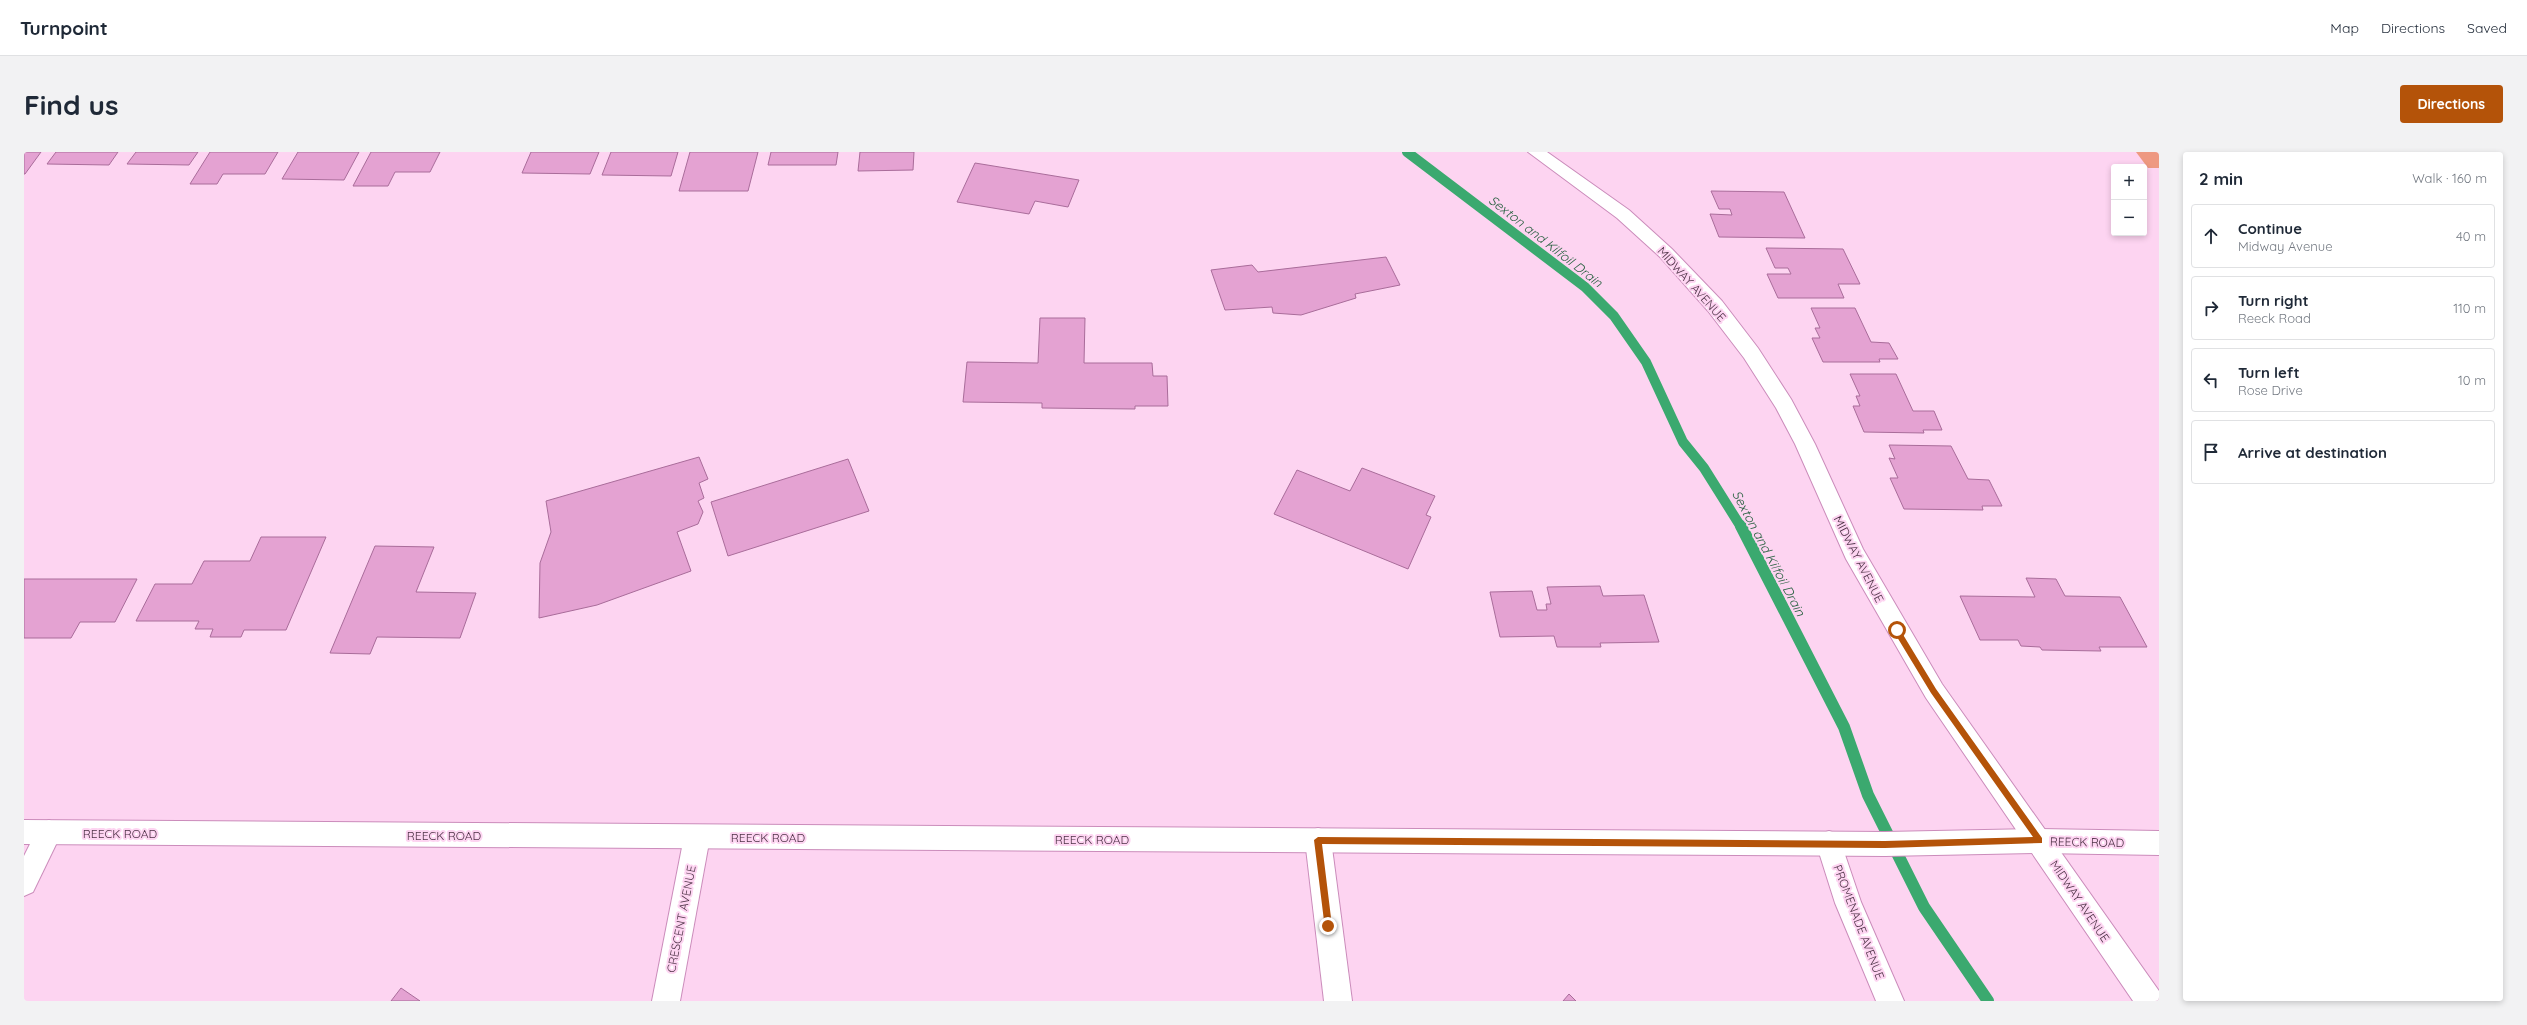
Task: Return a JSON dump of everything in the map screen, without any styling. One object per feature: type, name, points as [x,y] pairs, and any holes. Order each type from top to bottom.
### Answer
[{"type":"street","name":"MIDWAY AVENUE","points":[[1536,152],[1623,214],[1666,253],[1715,306],[1751,353],[1798,431],[1854,553],[1897,630],[1934,691],[2040,841],[2094,924],[2149,1001]]},
{"type":"street","name":"REECK ROAD","points":[[24,832],[1839,843],[2040,841],[2159,843]]},
{"type":"street","points":[[24,883],[48,832]]},
{"type":"street","name":"CRESCENT AVENUE","points":[[666,1001],[696,837]]},
{"type":"street","points":[[1318,840],[1338,1001]]},
{"type":"street","name":"PROMENADE AVENUE","points":[[1839,843],[1848,903],[1890,1001]]},
{"type":"shaded area","points":[[2136,152],[2159,152],[2159,168],[2148,168],[2147,164],[2145,164]]},
{"type":"building","points":[[24,152],[41,152],[25,174],[24,174]]},
{"type":"building","points":[[56,152],[118,152],[109,165],[47,164]]},
{"type":"building","points":[[136,152],[198,152],[189,165],[127,164]]},
{"type":"building","points":[[210,152],[278,152],[265,174],[223,174],[217,184],[190,184]]},
{"type":"building","points":[[298,152],[359,152],[344,180],[282,179]]},
{"type":"building","points":[[371,152],[440,152],[430,172],[395,172],[388,186],[353,186]]},
{"type":"building","points":[[531,152],[599,152],[590,174],[522,173]]},
{"type":"building","points":[[611,152],[678,152],[671,176],[602,175]]},
{"type":"building","points":[[690,152],[758,152],[748,191],[679,191]]},
{"type":"building","points":[[771,152],[838,152],[836,165],[768,165]]},
{"type":"building","points":[[860,152],[914,152],[913,170],[858,171]]},
{"type":"building","points":[[975,163],[1079,180],[1068,207],[1035,201],[1029,214],[957,202]]},
{"type":"building","points":[[1711,191],[1784,192],[1805,238],[1719,237],[1710,214],[1732,215],[1730,209],[1719,209]]},
{"type":"building","points":[[1766,248],[1843,249],[1860,284],[1838,284],[1844,298],[1778,298],[1767,274],[1791,274],[1788,268],[1775,268]]},
{"type":"building","points":[[1386,257],[1400,285],[1355,294],[1356,298],[1301,315],[1273,313],[1272,307],[1225,310],[1211,270],[1252,265],[1258,272]]},
{"type":"building","points":[[1811,308],[1855,308],[1871,342],[1889,343],[1898,359],[1879,359],[1880,362],[1823,362],[1812,338],[1820,338],[1815,328],[1820,328]]},
{"type":"building","points":[[1040,318],[1085,318],[1084,363],[1152,363],[1153,376],[1167,376],[1168,406],[1135,406],[1135,409],[1042,408],[1042,403],[963,402],[967,362],[1038,363]]},
{"type":"building","points":[[1850,374],[1896,374],[1913,411],[1934,411],[1942,430],[1923,430],[1924,433],[1864,432],[1853,406],[1860,406],[1856,396],[1860,396]]},
{"type":"building","points":[[1889,445],[1951,446],[1968,479],[1989,480],[2002,506],[1982,506],[1983,510],[1904,509],[1890,478],[1898,478],[1889,458],[1895,459]]},
{"type":"building","points":[[699,457],[708,479],[699,483],[704,498],[698,501],[703,512],[698,524],[677,532],[691,571],[597,605],[539,618],[540,563],[551,532],[546,501]]},
{"type":"building","points":[[848,459],[869,511],[728,556],[711,502]]},
{"type":"building","points":[[1362,468],[1435,496],[1426,515],[1431,517],[1408,569],[1274,514],[1297,470],[1350,491]]},
{"type":"building","points":[[261,537],[326,537],[286,630],[244,630],[241,637],[210,637],[213,629],[195,629],[199,621],[136,621],[155,584],[192,584],[204,561],[250,561]]},
{"type":"building","points":[[375,546],[434,547],[416,592],[476,593],[460,638],[377,637],[370,654],[330,653]]},
{"type":"building","points":[[2026,578],[2056,579],[2065,596],[2120,597],[2147,647],[2099,647],[2101,651],[2042,650],[2040,647],[2021,646],[2018,640],[1980,640],[1960,596],[2035,597]]},
{"type":"building","points":[[24,579],[137,579],[115,622],[80,622],[71,638],[24,638]]},
{"type":"building","points":[[1600,586],[1603,596],[1644,595],[1659,642],[1600,643],[1601,647],[1557,647],[1554,636],[1500,637],[1490,592],[1532,591],[1537,610],[1547,610],[1546,604],[1551,604],[1547,587]]},
{"type":"building","points":[[401,988],[420,1001],[391,1001]]},
{"type":"building","points":[[1569,994],[1576,1001],[1563,1001]]},
{"type":"waterway","name":"Sexton and Kilfoil Drain","points":[[1407,152],[1585,287],[1614,316],[1646,362],[1683,442],[1704,468],[1741,527]]},
{"type":"waterway","name":"Sexton and Kilfoil Drain","points":[[1741,526],[1844,727],[1868,795],[1924,907],[1988,1001]]},
{"type":"route","points":[[1328,926],[1318,840],[1885,844],[2040,841],[1995,780],[1934,691],[1897,630]]}]
